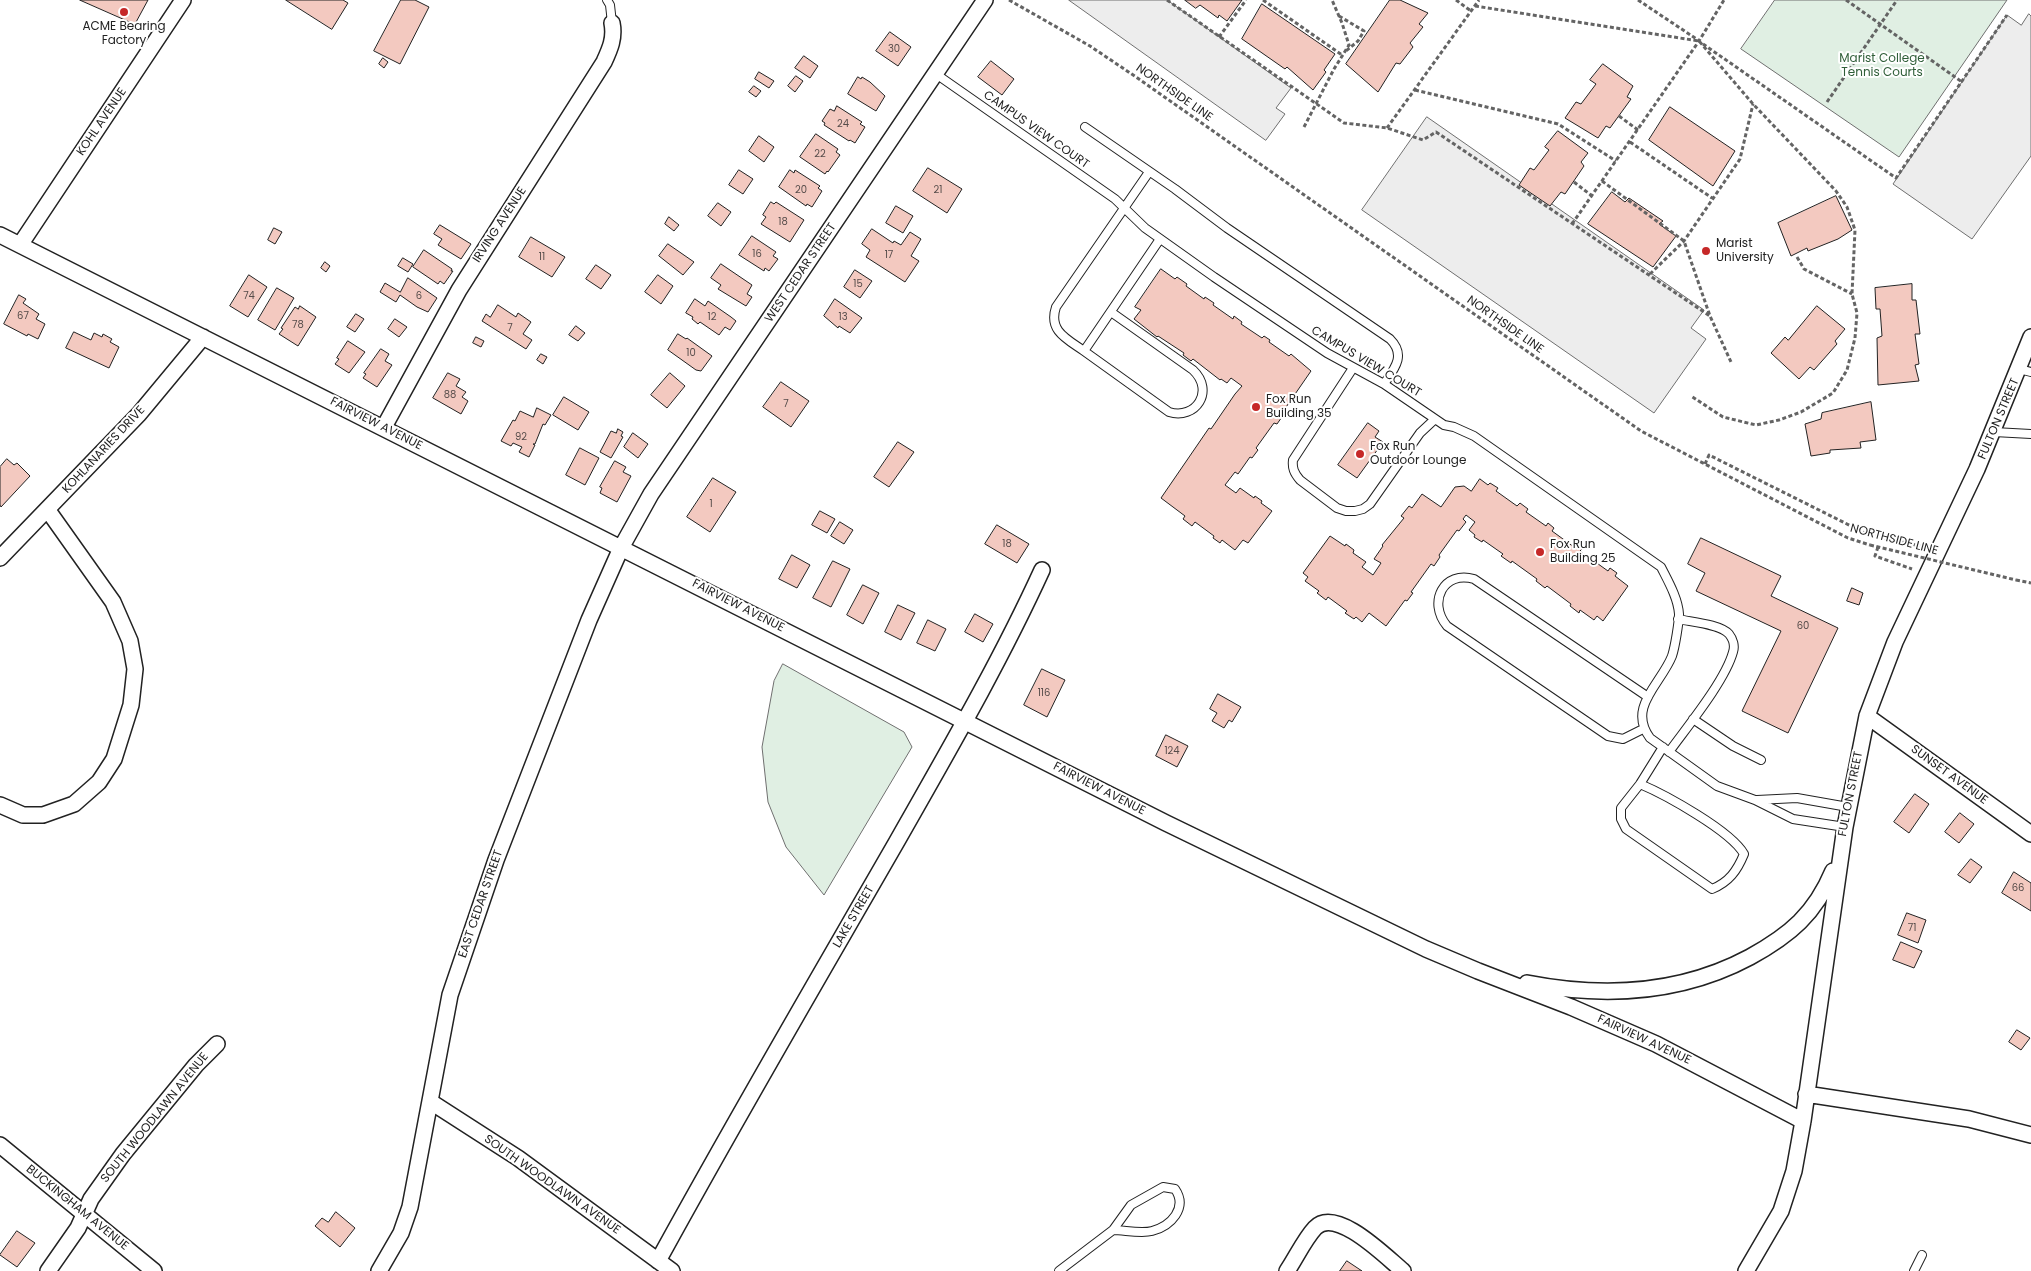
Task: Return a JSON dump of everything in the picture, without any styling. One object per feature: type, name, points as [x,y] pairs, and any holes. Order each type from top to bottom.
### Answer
[{"type":"street","name":"KOHL AVENUE","points":[[20,245],[183,0]]},
{"type":"street","name":"WEST CEDAR STREET","points":[[622,548],[651,494],[985,0]]},
{"type":"street","name":"IRVING AVENUE","points":[[384,428],[458,290],[604,62],[611,47],[614,31],[612,23]]},
{"type":"street","name":"FAIRVIEW AVENUE","points":[[0,235],[1174,827],[1358,917],[1478,971],[1571,1006],[1647,1040],[1803,1121]]},
{"type":"street","name":"KOHLANARIES DRIVE","points":[[0,558],[139,414],[203,337]]},
{"type":"street","name":"FULTON STREET","points":[[1746,1271],[1781,1211],[1794,1171],[1803,1121],[1848,807],[1867,716],[1895,642],[2025,370],[2031,337]]},
{"type":"street","points":[[0,805],[23,815],[43,815],[74,804],[98,782],[114,760],[132,705],[135,670],[130,641],[113,602],[47,509]]},
{"type":"street","name":"EAST CEDAR STREET","points":[[379,1271],[401,1232],[410,1207],[450,995],[496,860],[589,620],[622,548]]},
{"type":"street","name":"LAKE STREET","points":[[658,1261],[711,1164],[966,721],[1016,627],[1042,570]]},
{"type":"street","name":"SUNSET AVENUE","points":[[1867,716],[2031,834]]},
{"type":"street","name":"FAIRVIEW AVENUE","points":[[1478,971],[1504,978],[1559,988],[1615,990],[1669,987],[1693,982],[1718,973],[1782,938],[1809,914],[1828,882],[1844,834]]},
{"type":"street","name":"SOUTH WOODLAWN AVENUE","points":[[48,1271],[78,1228],[91,1199],[123,1154],[196,1066],[217,1044]]},
{"type":"street","points":[[1806,1094],[1969,1118],[2031,1135]]},
{"type":"street","name":"SOUTH WOODLAWN AVENUE","points":[[431,1102],[518,1158],[672,1271]]},
{"type":"street","name":"BUCKINGHAM AVENUE","points":[[0,1145],[154,1271]]},
{"type":"street","points":[[1287,1271],[1315,1227],[1328,1222],[1343,1226],[1365,1240],[1403,1271]]},
{"type":"lane","points":[[608,0],[612,23]]},
{"type":"lane","name":"CAMPUS VIEW COURT","points":[[936,74],[1115,199],[1145,228],[1160,239],[1319,348],[1384,384],[1444,425],[1454,427],[1474,436],[1661,567],[1674,594],[1679,614],[1672,655],[1642,708],[1641,719],[1643,729]]},
{"type":"lane","points":[[1085,127],[1227,228],[1390,339],[1398,350],[1399,358],[1397,366],[1384,384]]},
{"type":"lane","points":[[1111,312],[1201,377],[1204,386],[1203,395],[1185,413],[1177,414],[1170,412],[1084,351],[1058,331],[1053,316],[1056,307],[1149,172]]},
{"type":"lane","points":[[1084,351],[1160,239]]},
{"type":"lane","points":[[1353,368],[1293,460],[1295,475],[1337,508],[1346,511],[1356,511],[1370,504],[1420,433],[1435,419]]},
{"type":"lane","points":[[1994,432],[2031,434]]},
{"type":"lane","points":[[1648,697],[1474,579],[1465,576],[1454,578],[1446,585],[1439,596],[1437,608],[1447,626],[1608,736],[1623,739],[1643,729],[1650,738],[1717,786],[1755,800],[1793,819],[1844,834]]},
{"type":"lane","points":[[1640,784],[1657,792],[1714,827],[1739,845],[1744,854],[1736,871],[1723,884],[1712,889],[1626,829],[1621,819],[1621,808],[1666,750],[1693,719],[1723,673],[1734,651],[1734,642],[1728,633],[1718,627],[1678,619]]},
{"type":"lane","points":[[1693,719],[1733,746],[1761,760]]},
{"type":"lane","points":[[1755,800],[1797,798],[1848,807]]},
{"type":"lane","points":[[1059,1271],[1113,1230],[1132,1205],[1154,1191],[1162,1187],[1175,1189],[1180,1197],[1179,1210],[1170,1223],[1150,1232],[1113,1230]]},
{"type":"lane","points":[[1914,1271],[1922,1255]]},
{"type":"path","name":"NORTHSIDE LINE","points":[[1009,0],[1090,46],[1136,77],[1641,431],[1848,538],[1878,547],[2031,583]]},
{"type":"path","points":[[1167,0],[1344,123],[1387,128],[1423,140],[1436,132],[1710,316]]},
{"type":"path","points":[[1219,37],[1246,0]]},
{"type":"path","points":[[1263,0],[1342,55]]},
{"type":"path","points":[[1332,0],[1349,45],[1346,51]]},
{"type":"path","points":[[1456,0],[1471,11]]},
{"type":"path","points":[[1387,128],[1479,0]]},
{"type":"path","points":[[1638,0],[1896,178],[2007,16]]},
{"type":"path","points":[[1572,224],[1699,41],[1724,0]]},
{"type":"path","points":[[1846,0],[1962,82]]},
{"type":"path","points":[[1827,102],[1897,0]]},
{"type":"path","points":[[1475,6],[1699,41],[1753,104],[1836,191],[1847,207],[1855,230],[1852,294],[1857,313],[1847,370],[1833,393],[1801,412],[1779,420],[1756,425],[1723,417],[1691,396]]},
{"type":"path","points":[[1304,128],[1342,55],[1358,41],[1364,31],[1339,15]]},
{"type":"path","points":[[1415,90],[1558,124],[1616,162]]},
{"type":"path","points":[[1650,274],[1684,240],[1740,159],[1753,104]]},
{"type":"path","points":[[1619,116],[1638,130]]},
{"type":"path","points":[[1630,142],[1712,198]]},
{"type":"path","points":[[1602,181],[1684,240],[1710,316],[1731,362]]},
{"type":"path","points":[[1574,182],[1592,196]]},
{"type":"path","points":[[1797,257],[1804,269],[1852,294]]},
{"type":"path","points":[[1705,464],[1709,455],[1867,534],[1939,551]]},
{"type":"path","points":[[1878,547],[1875,556],[1927,574]]},
{"type":"green space","name":"Marist College Tennis Courts","points":[[1775,0],[2007,0],[1899,157],[1741,49]]},
{"type":"green space","points":[[783,664],[904,732],[912,747],[824,895],[786,847],[768,802],[762,747],[774,681]]},
{"type":"shaded area","points":[[1069,0],[1167,0],[1291,88],[1276,108],[1285,114],[1266,140]]},
{"type":"shaded area","points":[[2029,14],[2031,16],[2031,156],[1972,239],[1893,184],[2007,15],[2021,25]]},
{"type":"shaded area","points":[[1427,117],[1704,310],[1691,328],[1706,339],[1654,413],[1362,210]]},
{"type":"building","name":"ACME Bearing Factory","points":[[80,0],[148,0],[135,24]]},
{"type":"building","points":[[286,0],[343,0],[348,3],[332,29]]},
{"type":"building","points":[[401,0],[415,0],[429,7],[400,64],[374,51]]},
{"type":"building","points":[[1185,0],[1242,0],[1227,21],[1219,15],[1218,18],[1200,5],[1196,8]]},
{"type":"building","points":[[1390,0],[1400,0],[1428,13],[1419,24],[1423,27],[1410,43],[1413,47],[1400,64],[1396,63],[1378,92],[1346,64]]},
{"type":"building","points":[[1262,4],[1335,54],[1324,70],[1326,72],[1313,90],[1287,67],[1285,69],[1242,39]]},
{"type":"building","points":[[890,32],[911,47],[898,66],[876,51]]},
{"type":"building","points":[[804,56],[818,66],[810,78],[795,68]]},
{"type":"building","points":[[383,58],[388,62],[384,68],[379,64]]},
{"type":"building","points":[[991,61],[1014,79],[1002,95],[978,77]]},
{"type":"building","points":[[1603,64],[1633,86],[1627,97],[1631,99],[1610,128],[1606,126],[1598,138],[1565,118],[1576,102],[1581,104],[1596,84],[1590,80]]},
{"type":"building","points":[[759,72],[774,81],[769,88],[755,79]]},
{"type":"building","points":[[796,76],[803,81],[795,92],[788,86]]},
{"type":"building","points":[[858,77],[861,79],[862,77],[870,82],[885,96],[876,111],[848,94]]},
{"type":"building","points":[[754,86],[761,91],[756,97],[749,92]]},
{"type":"building","points":[[837,106],[862,122],[860,124],[865,127],[855,143],[824,125],[825,123],[822,121],[830,109],[834,111]]},
{"type":"building","points":[[1670,107],[1735,151],[1713,186],[1649,140]]},
{"type":"building","points":[[1558,131],[1588,153],[1581,162],[1584,166],[1565,194],[1561,192],[1550,206],[1519,185],[1530,168],[1534,170],[1549,150],[1545,147]]},
{"type":"building","points":[[816,134],[838,149],[836,152],[840,155],[825,174],[800,157]]},
{"type":"building","points":[[759,136],[774,147],[764,162],[749,151]]},
{"type":"building","points":[[928,168],[962,189],[947,213],[913,191]]},
{"type":"building","points":[[739,170],[753,179],[743,194],[729,185]]},
{"type":"building","points":[[790,170],[794,173],[795,170],[820,186],[818,188],[822,191],[812,207],[807,204],[806,206],[779,187]]},
{"type":"building","points":[[1612,192],[1625,202],[1629,198],[1663,221],[1659,224],[1676,236],[1653,267],[1588,224]]},
{"type":"building","points":[[1836,196],[1852,230],[1838,239],[1808,251],[1807,248],[1791,256],[1778,223]]},
{"type":"building","points":[[771,202],[774,204],[776,202],[804,220],[790,242],[761,224],[766,217],[763,215]]},
{"type":"building","points":[[718,203],[731,212],[721,226],[708,216]]},
{"type":"building","points":[[896,206],[913,216],[903,233],[886,223]]},
{"type":"building","points":[[669,217],[679,225],[674,231],[665,224]]},
{"type":"building","points":[[440,225],[471,244],[461,259],[438,245],[442,239],[434,234]]},
{"type":"building","points":[[274,228],[282,232],[275,244],[268,240]]},
{"type":"building","points":[[872,229],[893,243],[894,241],[901,245],[910,232],[921,239],[911,256],[919,261],[905,282],[866,257],[870,250],[862,244]]},
{"type":"building","points":[[752,236],[776,252],[773,256],[778,259],[769,271],[765,268],[764,271],[739,255]]},
{"type":"building","points":[[531,237],[565,257],[552,277],[519,257]]},
{"type":"building","points":[[668,244],[694,262],[683,275],[659,256]]},
{"type":"building","points":[[424,250],[452,269],[451,271],[453,271],[444,284],[440,281],[438,284],[413,267]]},
{"type":"building","points":[[403,258],[413,264],[408,272],[398,266]]},
{"type":"building","points":[[325,262],[330,266],[326,272],[321,268]]},
{"type":"building","points":[[721,264],[752,285],[747,294],[752,297],[746,306],[718,289],[721,285],[711,278]]},
{"type":"building","points":[[596,265],[611,275],[601,289],[586,279]]},
{"type":"building","name":"Fox Run Building 35","points":[[1161,269],[1175,279],[1177,277],[1204,299],[1205,297],[1214,303],[1213,305],[1233,319],[1234,316],[1242,322],[1241,324],[1262,338],[1264,336],[1270,340],[1269,342],[1289,356],[1291,354],[1311,371],[1282,413],[1284,414],[1277,424],[1274,423],[1256,448],[1258,450],[1252,458],[1250,457],[1238,474],[1235,472],[1225,485],[1236,493],[1240,488],[1254,498],[1255,496],[1272,511],[1248,543],[1243,540],[1235,550],[1222,540],[1220,543],[1213,538],[1214,536],[1195,522],[1192,526],[1183,519],[1185,516],[1161,498],[1209,428],[1211,429],[1242,386],[1231,378],[1227,383],[1220,380],[1193,359],[1191,361],[1183,355],[1184,353],[1157,337],[1134,319],[1141,310],[1135,307]]},
{"type":"building","points":[[855,270],[872,281],[860,298],[844,287]]},
{"type":"building","points":[[249,275],[267,287],[248,317],[230,306]]},
{"type":"building","points":[[658,275],[673,286],[661,304],[645,292]]},
{"type":"building","points":[[408,278],[437,298],[428,312],[400,295],[396,302],[380,292],[385,283],[400,292]]},
{"type":"building","points":[[1912,284],[1912,300],[1916,300],[1920,334],[1915,334],[1919,364],[1915,365],[1919,381],[1878,385],[1877,338],[1882,336],[1880,309],[1876,309],[1875,288]]},
{"type":"building","points":[[277,288],[294,298],[275,330],[258,320]]},
{"type":"building","points":[[19,295],[26,299],[23,303],[39,314],[36,319],[45,324],[38,339],[28,334],[27,336],[4,324]]},
{"type":"building","points":[[695,299],[705,306],[708,301],[736,321],[730,330],[725,327],[719,335],[692,319],[693,317],[686,313]]},
{"type":"building","points":[[835,299],[862,318],[850,333],[839,326],[838,328],[824,316]]},
{"type":"building","points":[[498,305],[516,317],[518,313],[531,322],[523,334],[532,340],[526,349],[482,321],[486,314],[490,317]]},
{"type":"building","points":[[300,306],[316,317],[298,346],[279,334],[295,307],[298,309]]},
{"type":"building","points":[[1817,306],[1845,329],[1835,341],[1837,344],[1814,370],[1810,367],[1799,379],[1771,353],[1785,337],[1788,340]]},
{"type":"building","points":[[356,314],[364,319],[355,332],[347,327]]},
{"type":"building","points":[[395,319],[407,327],[399,337],[388,329]]},
{"type":"building","points":[[576,326],[585,333],[578,341],[569,335]]},
{"type":"building","points":[[74,332],[91,340],[94,333],[102,337],[103,334],[112,339],[110,342],[119,347],[109,368],[66,348]]},
{"type":"building","points":[[678,334],[687,338],[712,356],[701,371],[696,370],[668,350]]},
{"type":"building","points":[[476,337],[484,341],[481,347],[473,343]]},
{"type":"building","points":[[348,341],[365,352],[349,373],[335,364]]},
{"type":"building","points":[[381,349],[389,354],[385,361],[392,365],[377,387],[363,378],[366,374],[364,373]]},
{"type":"building","points":[[541,354],[547,357],[543,364],[537,360]]},
{"type":"building","points":[[448,373],[460,379],[456,386],[466,392],[462,397],[468,401],[461,414],[433,398]]},
{"type":"building","points":[[670,373],[685,386],[667,408],[651,395]]},
{"type":"building","points":[[781,382],[809,401],[791,427],[763,407]]},
{"type":"building","points":[[564,397],[589,412],[578,430],[553,415]]},
{"type":"building","points":[[1871,402],[1876,440],[1860,442],[1861,448],[1830,450],[1830,453],[1811,456],[1805,424],[1821,419],[1822,413]]},
{"type":"building","points":[[537,408],[551,415],[545,425],[543,424],[529,457],[519,452],[522,447],[513,443],[511,446],[501,441],[520,411],[533,417]]},
{"type":"building","name":"Fox Run Outdoor Lounge","points":[[1368,423],[1379,431],[1375,437],[1383,442],[1357,478],[1338,465]]},
{"type":"building","points":[[618,429],[623,432],[621,436],[623,437],[611,458],[600,452],[611,431],[616,433]]},
{"type":"building","points":[[633,433],[648,444],[638,458],[624,447]]},
{"type":"building","points":[[898,442],[914,452],[889,487],[874,477]]},
{"type":"building","points":[[580,448],[599,458],[585,485],[566,475]]},
{"type":"building","points":[[7,459],[14,465],[17,463],[30,476],[1,507],[0,467]]},
{"type":"building","points":[[615,461],[626,467],[623,472],[631,476],[617,502],[600,493],[602,488],[600,487]]},
{"type":"building","points":[[713,478],[736,492],[710,532],[687,517]]},
{"type":"building","name":"Fox Run Building 25","points":[[1480,479],[1488,485],[1490,483],[1498,488],[1496,491],[1517,506],[1520,503],[1528,509],[1526,512],[1546,526],[1548,523],[1554,528],[1552,531],[1574,547],[1576,544],[1582,549],[1580,551],[1608,571],[1610,568],[1617,573],[1615,576],[1628,586],[1603,621],[1597,616],[1594,620],[1580,610],[1579,613],[1570,606],[1571,604],[1547,586],[1545,588],[1536,581],[1537,579],[1512,561],[1511,563],[1501,556],[1503,554],[1483,540],[1482,542],[1474,537],[1475,535],[1469,530],[1475,522],[1466,515],[1463,519],[1466,522],[1459,531],[1457,530],[1439,555],[1440,557],[1434,566],[1431,564],[1411,592],[1413,593],[1407,601],[1405,600],[1386,626],[1369,613],[1362,622],[1356,617],[1354,619],[1345,613],[1347,611],[1328,597],[1326,600],[1317,593],[1319,591],[1305,581],[1308,577],[1303,573],[1330,536],[1354,550],[1353,553],[1366,562],[1362,567],[1373,575],[1381,563],[1374,559],[1382,545],[1404,518],[1401,516],[1409,506],[1412,508],[1422,494],[1441,507],[1455,487],[1464,486],[1471,491]]},
{"type":"building","points":[[820,511],[835,519],[827,533],[812,525]]},
{"type":"building","points":[[840,522],[853,530],[844,544],[831,536]]},
{"type":"building","points":[[997,525],[1029,544],[1017,563],[985,544]]},
{"type":"building","points":[[1701,538],[1781,576],[1771,596],[1838,628],[1788,733],[1742,711],[1781,631],[1696,591],[1705,573],[1688,564]]},
{"type":"building","points":[[792,555],[810,565],[797,588],[779,579]]},
{"type":"building","points":[[833,561],[850,569],[831,607],[813,598]]},
{"type":"building","points":[[863,585],[879,593],[863,624],[847,615]]},
{"type":"building","points":[[1852,588],[1863,593],[1859,605],[1847,601]]},
{"type":"building","points":[[898,605],[915,613],[901,640],[885,632]]},
{"type":"building","points":[[975,614],[993,624],[983,642],[965,632]]},
{"type":"building","points":[[928,620],[946,629],[935,651],[917,643]]},
{"type":"building","points":[[1042,669],[1065,680],[1047,717],[1024,705]]},
{"type":"building","points":[[1218,694],[1241,707],[1232,722],[1229,720],[1224,728],[1212,721],[1217,713],[1210,709]]},
{"type":"building","points":[[1166,735],[1188,746],[1177,767],[1156,756]]},
{"type":"building","points":[[1915,794],[1929,804],[1909,833],[1894,822]]},
{"type":"building","points":[[1960,813],[1974,824],[1959,843],[1945,832]]},
{"type":"building","points":[[1971,859],[1982,867],[1970,883],[1958,875]]},
{"type":"building","points":[[2014,872],[2031,883],[2031,911],[2002,893]]},
{"type":"building","points":[[1907,913],[1926,920],[1918,943],[1898,935]]},
{"type":"building","points":[[1901,942],[1922,951],[1914,968],[1893,960]]},
{"type":"building","points":[[2017,1030],[2030,1038],[2021,1050],[2009,1042]]},
{"type":"building","points":[[336,1212],[355,1228],[340,1247],[315,1226],[322,1218],[328,1222]]},
{"type":"building","points":[[17,1231],[35,1243],[17,1267],[0,1255]]},
{"type":"building","points":[[1347,1261],[1362,1271],[1340,1271]]},
{"type":"place","name":"ACME Bearing Factory","points":[[124,12]]},
{"type":"place","name":"Marist University","points":[[1706,251]]},
{"type":"place","name":"Fox Run Building 35","points":[[1256,407]]},
{"type":"place","name":"Fox Run Outdoor Lounge","points":[[1360,454]]},
{"type":"place","name":"Fox Run Building 25","points":[[1540,552]]}]
